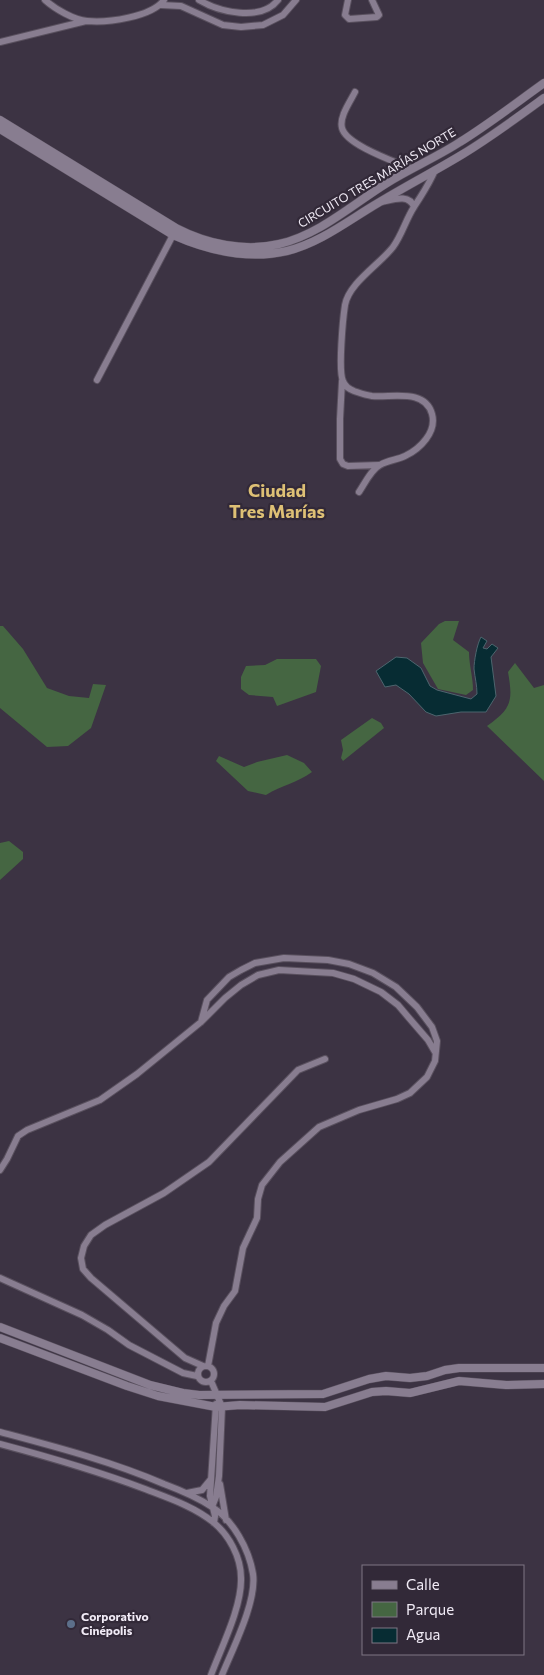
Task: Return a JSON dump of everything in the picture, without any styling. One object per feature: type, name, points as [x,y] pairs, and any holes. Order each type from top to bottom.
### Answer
[{"type":"street","points":[[45,0],[68,14],[86,21]]},
{"type":"street","points":[[199,0],[213,8],[238,13],[260,11],[269,3],[278,0]]},
{"type":"street","points":[[0,42],[86,21],[116,19],[148,13],[162,3],[181,6],[223,25],[241,27],[263,25],[283,15],[296,0]]},
{"type":"street","points":[[348,0],[345,15],[349,19],[376,17],[379,15],[372,0]]},
{"type":"street","name":"CIRCUITO TRES MARÍAS NORTE","points":[[0,120],[176,228],[226,249],[279,244],[303,236],[334,219],[412,169],[458,144],[544,83]]},
{"type":"street","points":[[355,92],[342,119],[342,128],[346,136],[368,150],[412,169]]},
{"type":"street","name":"CIRCUITO TRES MARÍAS NORTE","points":[[3,131],[173,236],[189,242],[264,255],[288,251],[306,244],[496,133],[544,98]]},
{"type":"street","points":[[3,131],[11,126]]},
{"type":"street","points":[[342,381],[347,388],[361,394],[373,396],[410,396],[419,399],[429,407],[433,416],[432,430],[417,448],[406,456],[380,465],[348,466],[343,464],[340,458],[343,326],[346,302],[356,285],[384,258],[394,245],[428,185],[434,170]]},
{"type":"street","points":[[377,203],[401,198],[408,199],[414,207]]},
{"type":"street","points":[[97,380],[173,236]]},
{"type":"street","points":[[359,492],[373,471],[380,465]]},
{"type":"street","points":[[200,1022],[207,1000],[229,977],[241,970],[255,964],[284,958],[328,960],[349,964],[373,973],[396,988],[417,1007],[432,1027],[437,1041],[435,1061],[427,1077],[410,1093],[397,1099],[358,1110],[319,1127],[280,1162],[262,1185],[258,1199],[257,1218],[243,1248],[235,1290],[224,1306],[216,1323],[205,1366],[198,1370],[197,1376],[200,1381],[206,1383],[211,1381],[214,1376],[213,1370],[205,1366],[185,1358],[91,1278],[83,1269],[81,1258],[84,1246],[91,1235],[105,1225],[164,1193],[208,1162],[298,1070],[325,1059]]},
{"type":"street","points":[[0,1170],[8,1159],[18,1136],[27,1130],[100,1100],[138,1074],[200,1022],[225,998],[258,975],[279,970],[333,973],[354,979],[381,992],[398,1005],[428,1040],[435,1053]]},
{"type":"street","points":[[0,1278],[82,1315],[129,1345],[183,1373],[197,1376]]},
{"type":"street","points":[[0,1327],[150,1385],[183,1394],[323,1394],[369,1379],[386,1376],[410,1378],[459,1368],[544,1368]]},
{"type":"street","points":[[0,1338],[158,1396],[219,1407],[240,1405],[325,1407],[372,1392],[386,1390],[410,1393],[459,1381],[506,1385],[544,1384]]},
{"type":"street","points":[[211,1381],[217,1395],[219,1407],[216,1497],[212,1507],[215,1516],[214,1523]]},
{"type":"street","points":[[0,1432],[107,1461],[186,1493],[212,1507],[226,1520],[238,1534],[249,1558],[253,1575],[251,1601],[222,1675]]},
{"type":"street","points":[[0,1444],[57,1458],[103,1473],[198,1511],[214,1523],[228,1539],[236,1554],[241,1576],[241,1593],[211,1675]]},
{"type":"street","points":[[186,1493],[202,1490],[216,1476]]},
{"type":"street","points":[[216,1476],[226,1520]]},
{"type":"street","points":[[198,1511],[202,1508],[212,1507]]},
{"type":"green space","points":[[445,621],[459,621],[453,640],[469,652],[473,690],[466,695],[438,689],[423,663],[421,643],[439,624]]},
{"type":"green space","points":[[0,626],[3,626],[23,649],[47,688],[69,696],[89,698],[93,684],[106,685],[91,728],[68,746],[47,747],[0,708]]},
{"type":"green space","points":[[277,659],[316,659],[321,666],[316,692],[277,706],[273,697],[249,695],[241,689],[241,677],[246,666],[265,665]]},
{"type":"green space","points":[[515,663],[534,688],[544,685],[544,781],[487,726],[502,714],[509,703],[508,672]]},
{"type":"green space","points":[[372,718],[381,723],[384,728],[343,761],[341,758],[343,750],[341,740]]},
{"type":"green space","points":[[287,755],[304,763],[312,772],[266,795],[248,791],[216,761],[219,756],[244,767]]},
{"type":"green space","points":[[9,841],[23,852],[23,859],[0,880],[0,843]]},
{"type":"water","points":[[481,637],[487,641],[483,648],[487,649],[492,644],[498,648],[491,657],[496,696],[486,712],[461,712],[436,716],[426,712],[409,694],[396,685],[385,687],[376,671],[396,657],[407,658],[421,668],[430,686],[437,690],[471,699],[477,694],[474,666]]},
{"type":"place","name":"Corporativo Cinépolis","points":[[71,1624]]},
{"type":"district","name":"Ciudad Tres Marías","points":[[277,501]]}]
